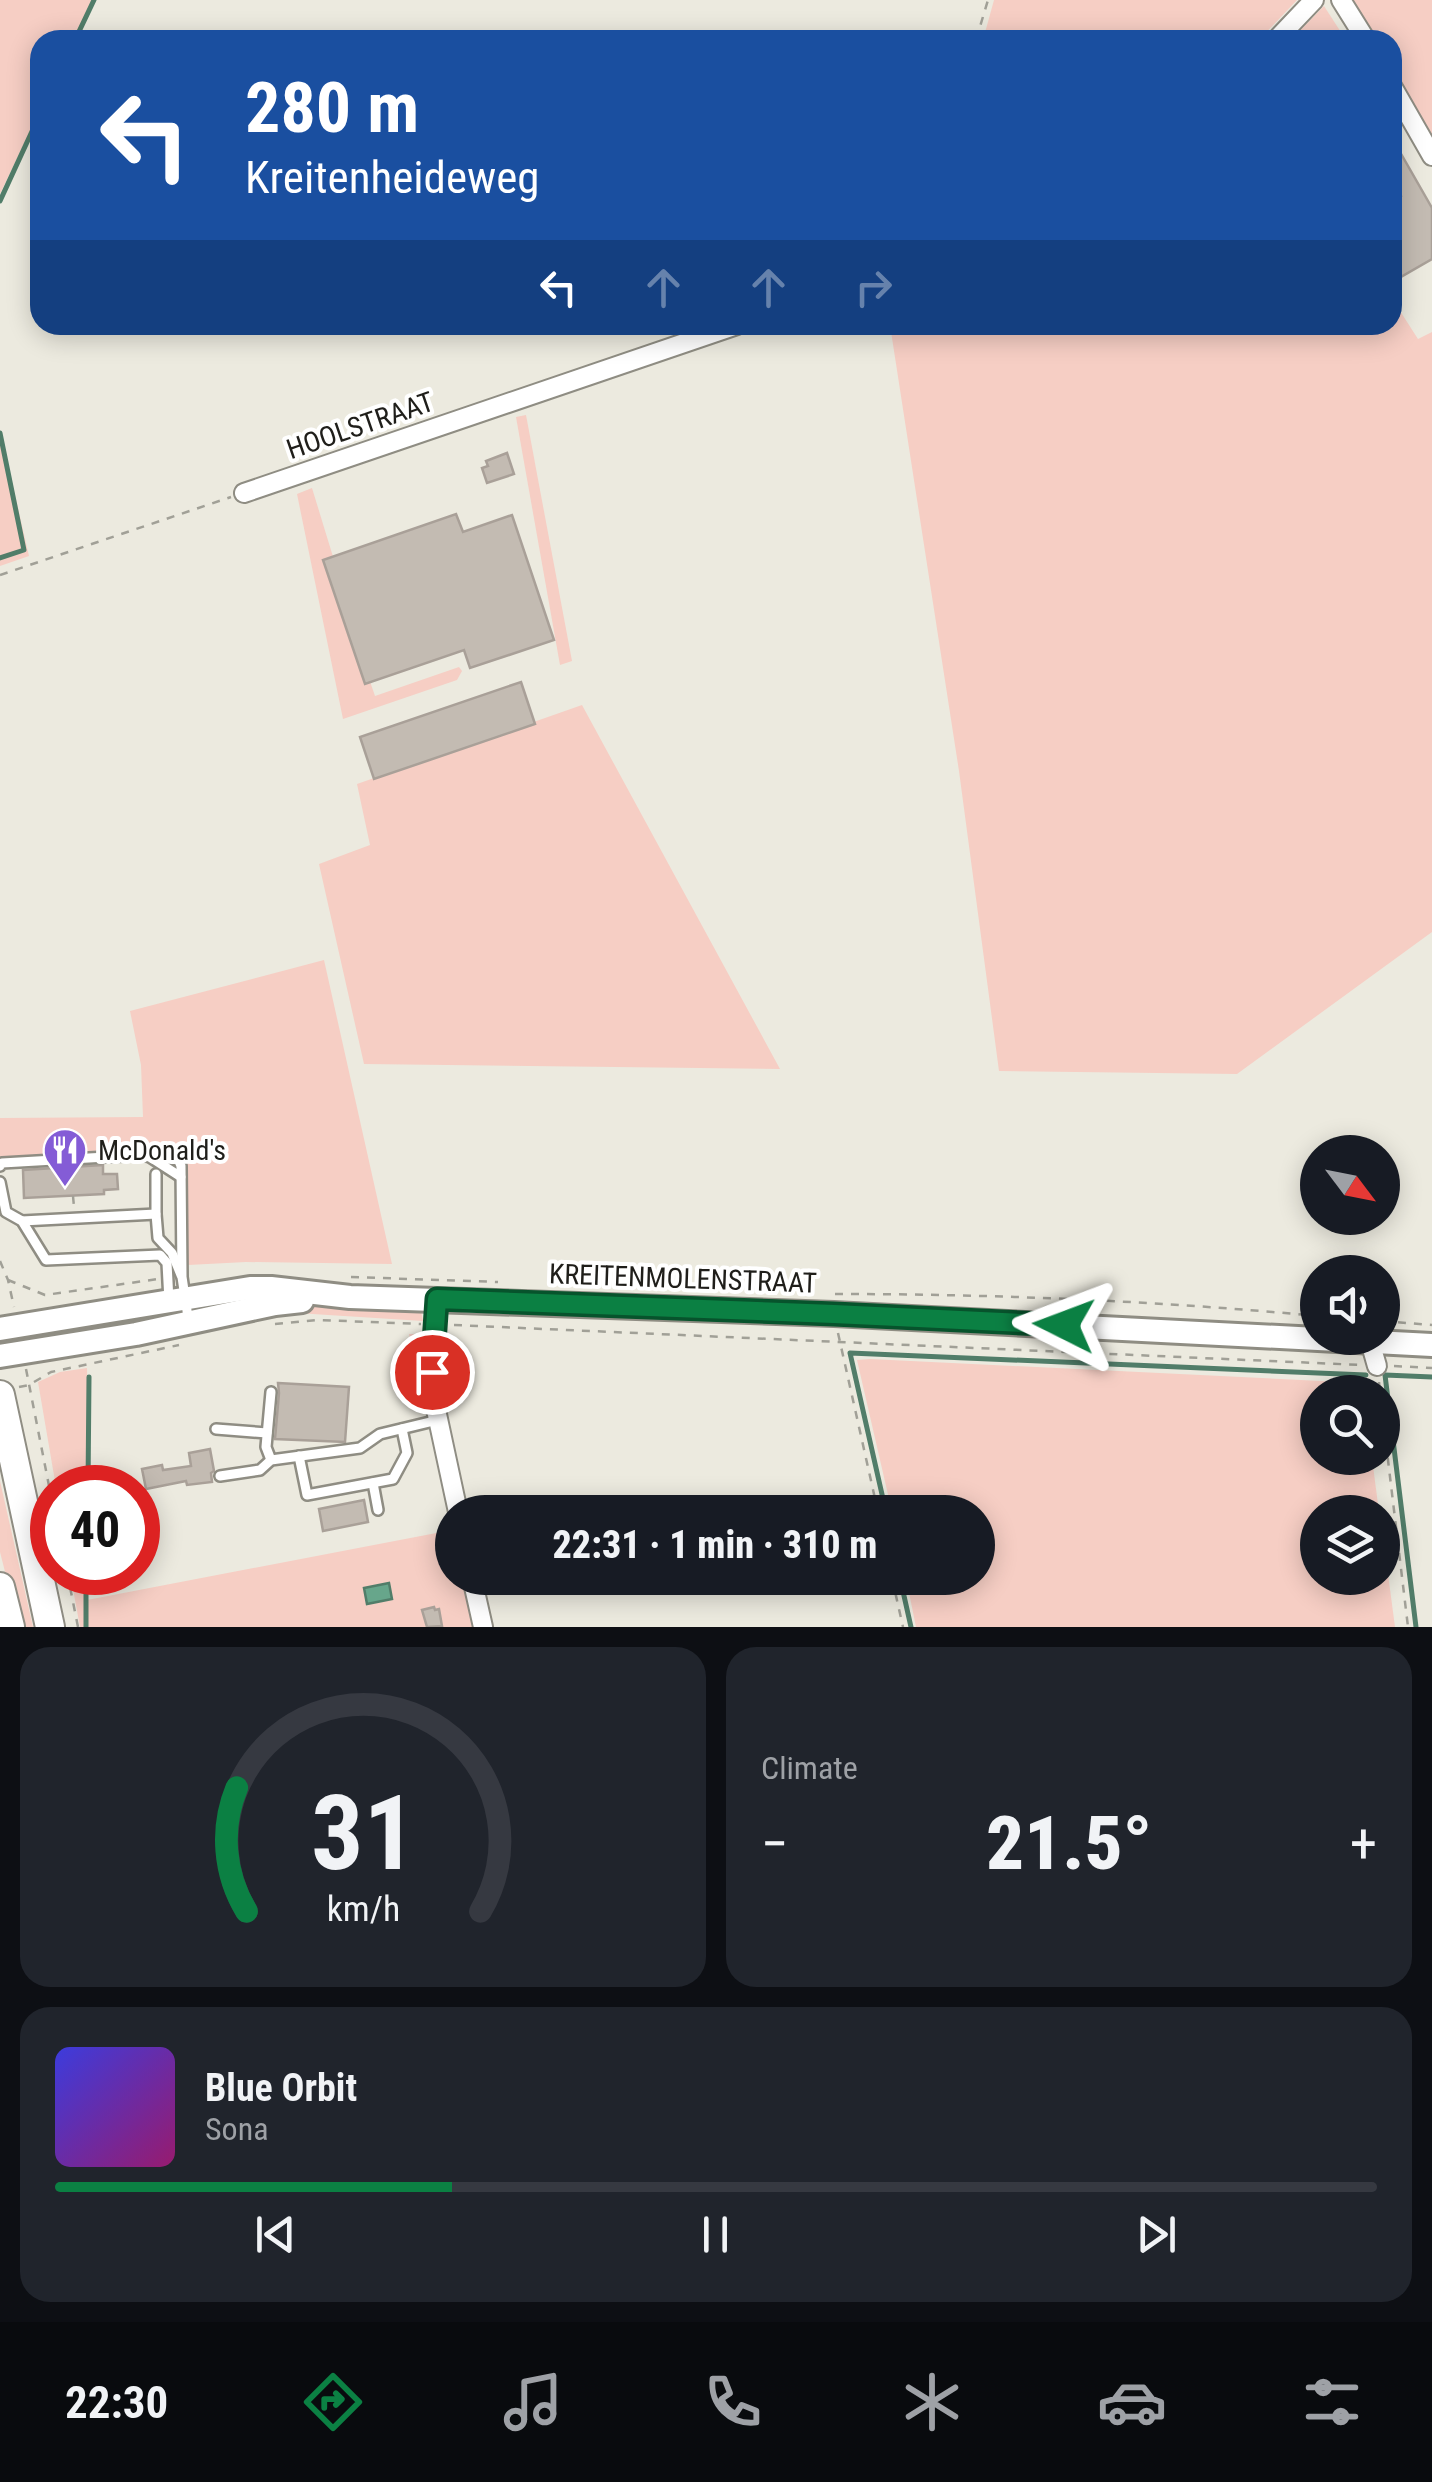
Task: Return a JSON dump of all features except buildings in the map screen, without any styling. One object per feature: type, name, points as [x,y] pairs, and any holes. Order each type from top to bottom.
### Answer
[{"type":"main road","points":[[0,1395],[50,1627]]},
{"type":"main road","points":[[0,1587],[10,1627]]},
{"type":"street","points":[[1286,30],[1314,0]]},
{"type":"street","points":[[1341,0],[1360,30]]},
{"type":"street","points":[[1402,104],[1432,156]]},
{"type":"street","name":"HOOLSTRAAT","points":[[244,493],[708,335]]},
{"type":"street","name":"KREITENMOLENSTRAAT","points":[[0,1356],[190,1333],[275,1304],[350,1287]]},
{"type":"street","name":"KREITENMOLENSTRAAT","points":[[0,1328],[178,1292],[350,1287],[437,1299],[828,1304],[1300,1329]]},
{"type":"street","points":[[437,1299],[432,1391],[454,1495]]},
{"type":"street","name":"KREITENMOLENSTRAAT","points":[[1400,1338],[1432,1345]]},
{"type":"street","points":[[1376,1355],[1377,1366]]},
{"type":"street","points":[[476,1595],[483,1627]]},
{"type":"lane","points":[[0,1166],[141,1155],[155,1150],[180,1162],[178,1292]]},
{"type":"lane","points":[[156,1174],[158,1238],[172,1253],[190,1333]]},
{"type":"lane","points":[[0,1182],[6,1212],[22,1221],[46,1260],[160,1255],[178,1292],[190,1333]]},
{"type":"lane","points":[[22,1221],[156,1214]]},
{"type":"lane","points":[[271,1392],[266,1448],[272,1460]]},
{"type":"lane","points":[[220,1476],[260,1470],[272,1460],[360,1448],[380,1434],[438,1420]]},
{"type":"lane","points":[[216,1429],[268,1433]]},
{"type":"lane","points":[[299,1456],[307,1495],[393,1479],[407,1453],[402,1429]]},
{"type":"lane","points":[[374,1483],[378,1510]]},
{"type":"path","points":[[979,30],[988,0]]},
{"type":"path","points":[[0,575],[244,493]]},
{"type":"path","points":[[0,1261],[8,1280],[0,1282]]},
{"type":"path","points":[[350,1287],[495,1282]]},
{"type":"path","name":"KREITENMOLENSTRAAT","points":[[828,1304],[960,1294],[1300,1315]]},
{"type":"path","points":[[828,1304],[874,1495]]},
{"type":"path","name":"KREITENMOLENSTRAAT","points":[[265,1326],[318,1320],[434,1324],[1432,1368]]},
{"type":"path","points":[[1400,1329],[1432,1324]]},
{"type":"path","points":[[45,1465],[29,1385],[51,1372],[163,1350],[190,1333]]},
{"type":"path","points":[[1390,1475],[1408,1627]]},
{"type":"path","points":[[72,1595],[78,1627]]},
{"type":"path","points":[[896,1595],[903,1627]]},
{"type":"shaded area","points":[[0,0],[92,0],[78,30],[30,30],[30,131],[0,194]]},
{"type":"shaded area","points":[[994,0],[1297,0],[1268,30],[986,30]]},
{"type":"shaded area","points":[[1349,0],[1432,0],[1432,145],[1402,93],[1402,30],[1366,30]]},
{"type":"shaded area","points":[[1324,6],[1340,30],[1301,30]]},
{"type":"shaded area","points":[[1402,314],[1418,339],[1432,332],[1432,932],[1237,1074],[999,1071],[959,771],[892,335],[1402,335]]},
{"type":"shaded area","points":[[526,415],[572,661],[560,665],[516,417]]},
{"type":"shaded area","points":[[0,430],[29,556],[0,566]]},
{"type":"shaded area","points":[[312,488],[334,560],[329,562],[375,696],[459,667],[462,671],[457,680],[343,719],[297,494]]},
{"type":"shaded area","points":[[582,705],[780,1069],[364,1064],[319,864],[370,845],[357,784]]},
{"type":"shaded area","points":[[324,960],[392,1264],[188,1265],[184,1161],[171,1150],[156,1146],[146,1150],[0,1159],[0,1118],[143,1117],[141,1065],[130,1011]]},
{"type":"shaded area","points":[[316,1305],[415,1308],[421,1311],[423,1321],[265,1311]]},
{"type":"shaded area","points":[[409,1334],[427,1334],[422,1395]]},
{"type":"shaded area","points":[[857,1360],[1300,1380],[1300,1475],[1374,1475],[1377,1495],[1300,1495],[1300,1595],[1391,1595],[1395,1627],[916,1627],[909,1595],[995,1595],[995,1495],[888,1495]]},
{"type":"shaded area","points":[[87,1368],[89,1465],[52,1465],[38,1382],[60,1372]]},
{"type":"shaded area","points":[[0,1481],[33,1627],[19,1627],[0,1552]]},
{"type":"shaded area","points":[[435,1533],[435,1595],[465,1595],[472,1627],[80,1627],[74,1595],[87,1595],[87,1600],[113,1595],[160,1595],[160,1586]]},
{"type":"shaded area","points":[[389,1583],[392,1599],[367,1604],[364,1588]]},
{"type":"waterway","points":[[80,30],[94,0]]},
{"type":"waterway","points":[[0,201],[30,136]]},
{"type":"waterway","points":[[0,433],[24,550],[0,558]]},
{"type":"waterway","points":[[882,1495],[850,1353],[1366,1375]]},
{"type":"waterway","points":[[1416,1627],[1385,1375],[1432,1377]]},
{"type":"waterway","points":[[88,1465],[89,1377]]},
{"type":"waterway","points":[[86,1595],[86,1627]]},
{"type":"waterway","points":[[904,1595],[911,1627]]},
{"type":"place","name":"McDonald's","points":[[65,1188]]},
{"type":"route","points":[[432,1372],[437,1299],[1064,1325]]}]
